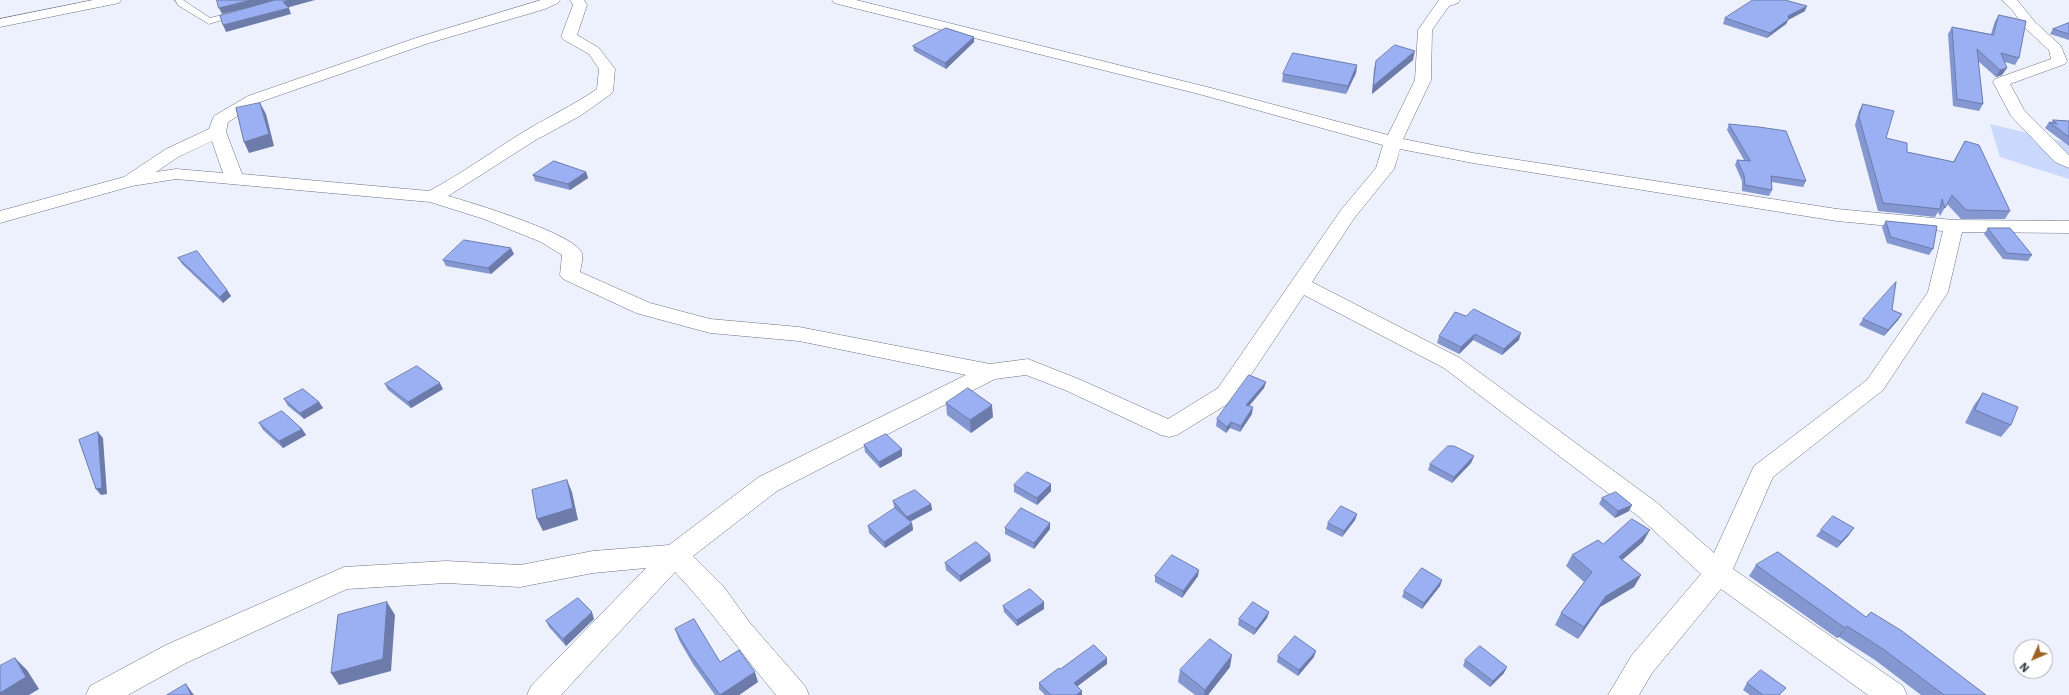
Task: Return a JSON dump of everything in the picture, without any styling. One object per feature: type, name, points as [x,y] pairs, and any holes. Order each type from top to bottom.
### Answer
[{"type":"street","points":[[0,23],[114,0]]},
{"type":"street","points":[[234,178],[217,132],[220,120],[234,110],[254,100],[424,40],[540,6],[553,0]]},
{"type":"street","points":[[432,197],[458,184],[528,137],[574,112],[606,90],[607,69],[594,50],[569,36],[580,4],[577,0]]},
{"type":"street","points":[[839,0],[1197,89],[1393,142],[1473,158],[1837,215],[1954,226],[2069,227]]},
{"type":"street","points":[[0,217],[130,181],[176,174],[234,178],[432,197],[491,215],[548,238],[572,253],[570,275],[643,308],[710,326],[799,334],[990,372],[1028,367],[1073,384],[1169,429],[1226,394],[1299,284],[1348,214],[1385,169],[1393,142],[1423,80],[1425,30],[1444,3],[1453,0]]},
{"type":"street","points":[[2008,0],[2018,8],[2030,25],[2056,49],[2059,61],[2001,82],[2017,112],[2061,158],[2069,163]]},
{"type":"street","points":[[130,181],[172,153],[217,132]]},
{"type":"street","points":[[1623,695],[1642,664],[1718,573],[1763,472],[1876,385],[1938,292],[1954,226]]},
{"type":"street","points":[[1299,284],[1452,363],[1646,508],[1718,573],[1892,695]]},
{"type":"street","points":[[542,695],[676,555],[768,484],[990,372]]},
{"type":"street","points":[[101,695],[176,654],[344,578],[446,572],[520,576],[593,562],[676,555]]},
{"type":"street","points":[[676,555],[713,594],[740,631],[794,695]]},
{"type":"lane","points":[[179,0],[182,4],[209,21],[247,12]]},
{"type":"shaded area","points":[[1990,124],[2069,143],[2069,179],[2000,157]]},
{"type":"building","points":[[217,0],[251,0],[219,8]]},
{"type":"building","points":[[275,0],[289,0],[283,2],[289,8],[223,25],[220,16]]},
{"type":"building","points":[[1753,0],[1785,0],[1807,6],[1788,16],[1789,19],[1770,33],[1725,18]]},
{"type":"building","points":[[1999,15],[2026,21],[2019,58],[2001,53],[2007,68],[2000,70],[1977,49],[1983,104],[1957,99],[1952,27],[1993,35]]},
{"type":"building","points":[[2069,23],[2069,34],[2053,29]]},
{"type":"building","points":[[946,28],[974,37],[945,63],[913,46]]},
{"type":"building","points":[[1395,45],[1415,51],[1373,86],[1376,61]]},
{"type":"building","points":[[1293,53],[1357,65],[1348,86],[1283,74]]},
{"type":"building","points":[[260,103],[269,134],[244,142],[236,108]]},
{"type":"building","points":[[1863,104],[1894,111],[1886,138],[1907,143],[1907,152],[1954,162],[1965,141],[1979,145],[2010,211],[1966,210],[1952,195],[1945,208],[1942,199],[1940,209],[1883,203],[1859,117]]},
{"type":"building","points":[[2053,120],[2069,121],[2069,137],[2049,122],[2057,124]]},
{"type":"building","points":[[1729,124],[1786,131],[1806,181],[1771,176],[1772,190],[1745,185],[1744,175],[1737,160],[1750,161]]},
{"type":"building","points":[[554,161],[586,172],[568,184],[533,175]]},
{"type":"building","points":[[1886,221],[1937,226],[1933,249],[1891,237]]},
{"type":"building","points":[[1988,228],[2010,228],[2032,255],[2007,253]]},
{"type":"building","points":[[464,240],[511,248],[488,268],[443,260]]},
{"type":"building","points":[[197,251],[227,290],[220,297],[178,258]]},
{"type":"building","points":[[1896,282],[1892,310],[1902,314],[1888,330],[1863,319]]},
{"type":"building","points":[[1474,309],[1521,333],[1504,349],[1475,334],[1461,347],[1439,336],[1455,312],[1466,316]]},
{"type":"building","points":[[417,366],[440,383],[408,402],[385,384]]},
{"type":"building","points":[[1249,375],[1266,382],[1246,405],[1253,407],[1241,426],[1231,422],[1227,427],[1217,419]]},
{"type":"building","points":[[968,388],[992,405],[970,420],[946,403]]},
{"type":"building","points":[[303,389],[319,402],[300,413],[284,399]]},
{"type":"building","points":[[1983,393],[2018,407],[2011,425],[1975,410]]},
{"type":"building","points":[[282,411],[302,429],[279,441],[259,423]]},
{"type":"building","points":[[98,432],[102,488],[96,489],[79,440]]},
{"type":"building","points":[[886,434],[902,449],[879,462],[864,445]]},
{"type":"building","points":[[1448,446],[1454,446],[1474,456],[1454,477],[1430,464]]},
{"type":"building","points":[[1027,472],[1051,484],[1037,498],[1014,485]]},
{"type":"building","points":[[567,480],[573,508],[537,519],[532,490]]},
{"type":"building","points":[[915,490],[931,504],[907,517],[893,501]]},
{"type":"building","points":[[1616,492],[1632,505],[1618,511],[1602,498]]},
{"type":"building","points":[[1341,506],[1357,514],[1344,531],[1328,523]]},
{"type":"building","points":[[895,508],[912,523],[884,542],[868,526]]},
{"type":"building","points":[[1021,508],[1050,523],[1034,543],[1005,528]]},
{"type":"building","points":[[1833,516],[1854,528],[1841,542],[1821,530]]},
{"type":"building","points":[[1632,519],[1650,530],[1619,557],[1641,575],[1606,596],[1584,627],[1561,613],[1592,572],[1572,555],[1598,540],[1603,544]]},
{"type":"building","points":[[976,542],[990,554],[960,576],[945,563]]},
{"type":"building","points":[[1778,552],[1866,617],[1871,612],[1902,631],[1986,695],[1944,695],[1883,649],[1847,626],[1845,628],[1756,565]]},
{"type":"building","points":[[1172,555],[1199,570],[1183,591],[1155,576]]},
{"type":"building","points":[[1422,568],[1442,580],[1424,603],[1404,591]]},
{"type":"building","points":[[1030,589],[1044,602],[1017,620],[1003,606]]},
{"type":"building","points":[[578,598],[592,612],[563,639],[546,621]]},
{"type":"building","points":[[387,602],[383,659],[331,673],[338,615]]},
{"type":"building","points":[[1253,602],[1269,612],[1256,629],[1239,619]]},
{"type":"building","points":[[694,619],[720,662],[739,650],[755,672],[720,695],[690,654],[675,629]]},
{"type":"building","points":[[1295,636],[1316,651],[1299,670],[1278,656]]},
{"type":"building","points":[[1210,639],[1232,655],[1205,690],[1180,670]]},
{"type":"building","points":[[1094,645],[1107,658],[1074,683],[1082,691],[1076,695],[1051,695],[1039,683],[1059,668],[1060,669]]},
{"type":"building","points":[[1480,646],[1507,667],[1493,681],[1465,660]]},
{"type":"building","points":[[15,658],[26,677],[0,693],[0,666]]},
{"type":"building","points":[[1761,670],[1786,688],[1779,695],[1763,695],[1747,683]]},
{"type":"building","points":[[186,684],[191,695],[167,695]]}]
